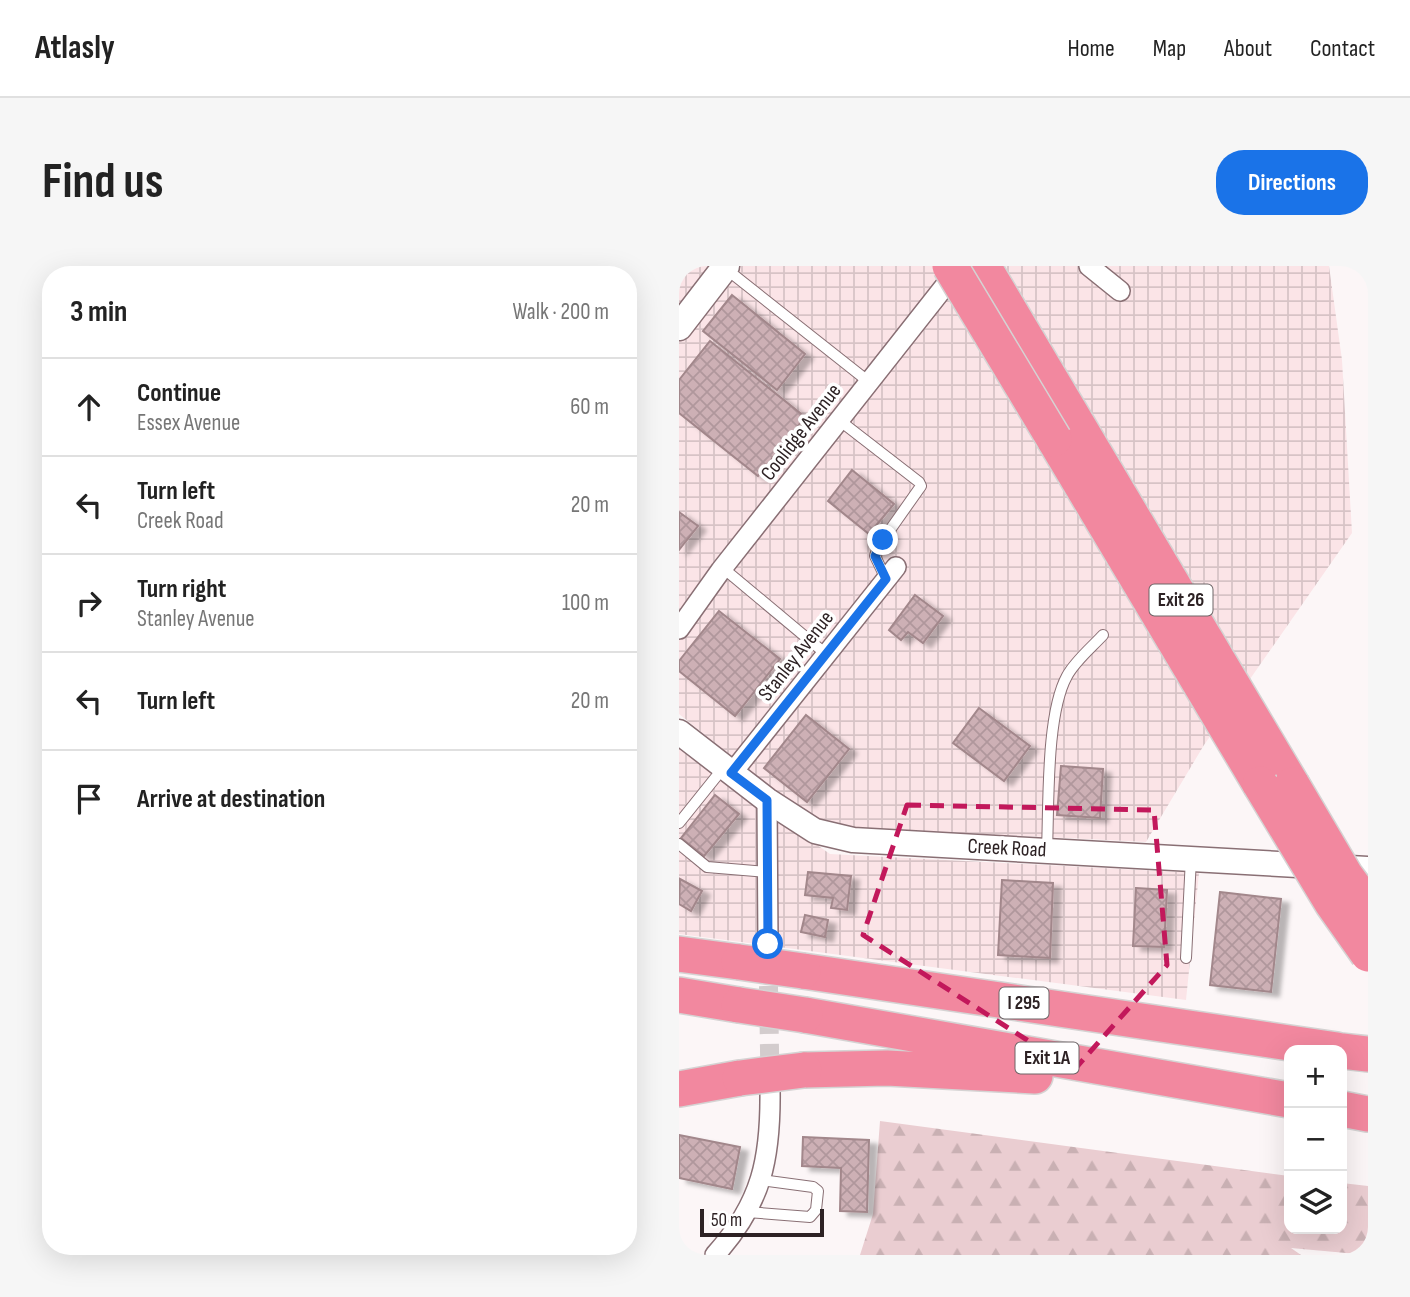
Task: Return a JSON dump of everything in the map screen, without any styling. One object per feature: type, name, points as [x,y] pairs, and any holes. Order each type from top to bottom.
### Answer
[{"type":"highway","points":[[950,266],[1062,426],[1276,785],[1332,903],[1368,954]]},
{"type":"highway","points":[[983,266],[1062,426]]},
{"type":"highway","points":[[1276,785],[1368,906]]},
{"type":"highway","points":[[679,954],[746,975]]},
{"type":"highway","points":[[679,982],[746,975]]},
{"type":"highway","name":"Exit 1A","points":[[679,995],[746,975],[803,994],[1284,1099]]},
{"type":"highway","points":[[803,994],[1295,1045]]},
{"type":"highway","points":[[1347,1052],[1368,1054]]},
{"type":"highway","points":[[679,1088],[755,1084],[804,1070],[887,1068],[986,1072],[1284,1108]]},
{"type":"highway","points":[[1347,1110],[1368,1116]]},
{"type":"highway","points":[[1347,1115],[1368,1116]]},
{"type":"main road","points":[[679,327],[719,269]]},
{"type":"street","name":"Coolidge Avenue","points":[[679,629],[723,568],[961,266]]},
{"type":"street","points":[[1089,266],[1119,291]]},
{"type":"street","name":"Stanley Avenue","points":[[728,770],[891,573]]},
{"type":"street","name":"Creek Road","points":[[685,740],[767,800],[815,831],[853,839],[1368,869]]},
{"type":"street","points":[[746,975],[767,872],[767,800]]},
{"type":"street","points":[[715,1255],[739,1227],[761,1180],[769,1137],[755,1084]]},
{"type":"lane","points":[[679,271],[683,266]]},
{"type":"lane","points":[[719,269],[869,382]]},
{"type":"lane","points":[[839,421],[921,486],[878,547],[875,556],[891,573]]},
{"type":"lane","points":[[723,568],[826,653]]},
{"type":"lane","points":[[1047,850],[1058,696],[1068,674],[1103,635]]},
{"type":"lane","points":[[679,823],[728,770]]},
{"type":"lane","points":[[679,844],[707,867],[767,872]]},
{"type":"lane","points":[[1185,958],[1191,858]]},
{"type":"lane","points":[[747,1212],[810,1217],[816,1210],[818,1191],[813,1187],[761,1180]]},
{"type":"highlighted area","points":[[907,805],[1154,810],[1167,965],[1074,1070],[863,935]]},
{"type":"shaded area","points":[[679,266],[1329,266],[1342,360],[1352,533],[1204,745],[1146,842],[841,827],[802,813],[679,714]]},
{"type":"shaded area","points":[[679,748],[830,854],[1199,873],[1186,1000],[679,934]]},
{"type":"green space","points":[[880,1121],[1284,1175],[1284,1234],[1347,1234],[1347,1184],[1368,1186],[1368,1255],[1291,1248],[1301,1255],[860,1255],[873,1214]]},
{"type":"building","points":[[732,295],[805,354],[777,390],[703,331]]},
{"type":"building","points":[[710,341],[805,417],[758,476],[679,413],[679,380]]},
{"type":"building","points":[[852,470],[894,504],[869,534],[828,501]]},
{"type":"building","points":[[679,512],[698,526],[679,550]]},
{"type":"building","points":[[915,595],[943,616],[923,643],[908,632],[901,640],[889,630]]},
{"type":"building","points":[[719,611],[780,659],[735,716],[679,671],[679,661]]},
{"type":"building","points":[[979,708],[1030,746],[1004,781],[953,743]]},
{"type":"building","points":[[806,715],[849,749],[807,802],[764,768]]},
{"type":"building","points":[[1061,766],[1103,769],[1100,818],[1057,815]]},
{"type":"building","points":[[715,795],[739,814],[704,856],[681,838]]},
{"type":"building","points":[[808,872],[851,876],[847,910],[831,908],[833,898],[805,895]]},
{"type":"building","points":[[680,879],[702,891],[691,911],[679,904]]},
{"type":"building","points":[[1002,880],[1053,883],[1050,958],[998,955]]},
{"type":"building","points":[[1136,888],[1167,890],[1164,947],[1133,946]]},
{"type":"building","points":[[1220,892],[1281,899],[1271,992],[1210,985]]},
{"type":"building","points":[[805,915],[828,920],[825,937],[801,932]]},
{"type":"building","points":[[679,1135],[740,1147],[732,1189],[679,1178]]},
{"type":"building","points":[[803,1137],[869,1140],[867,1212],[840,1211],[841,1168],[802,1166]]},
{"type":"tunnel","points":[[768,957],[770,1081]]},
{"type":"route","points":[[768,944],[767,800],[731,773],[886,579],[875,556],[883,540]]}]
